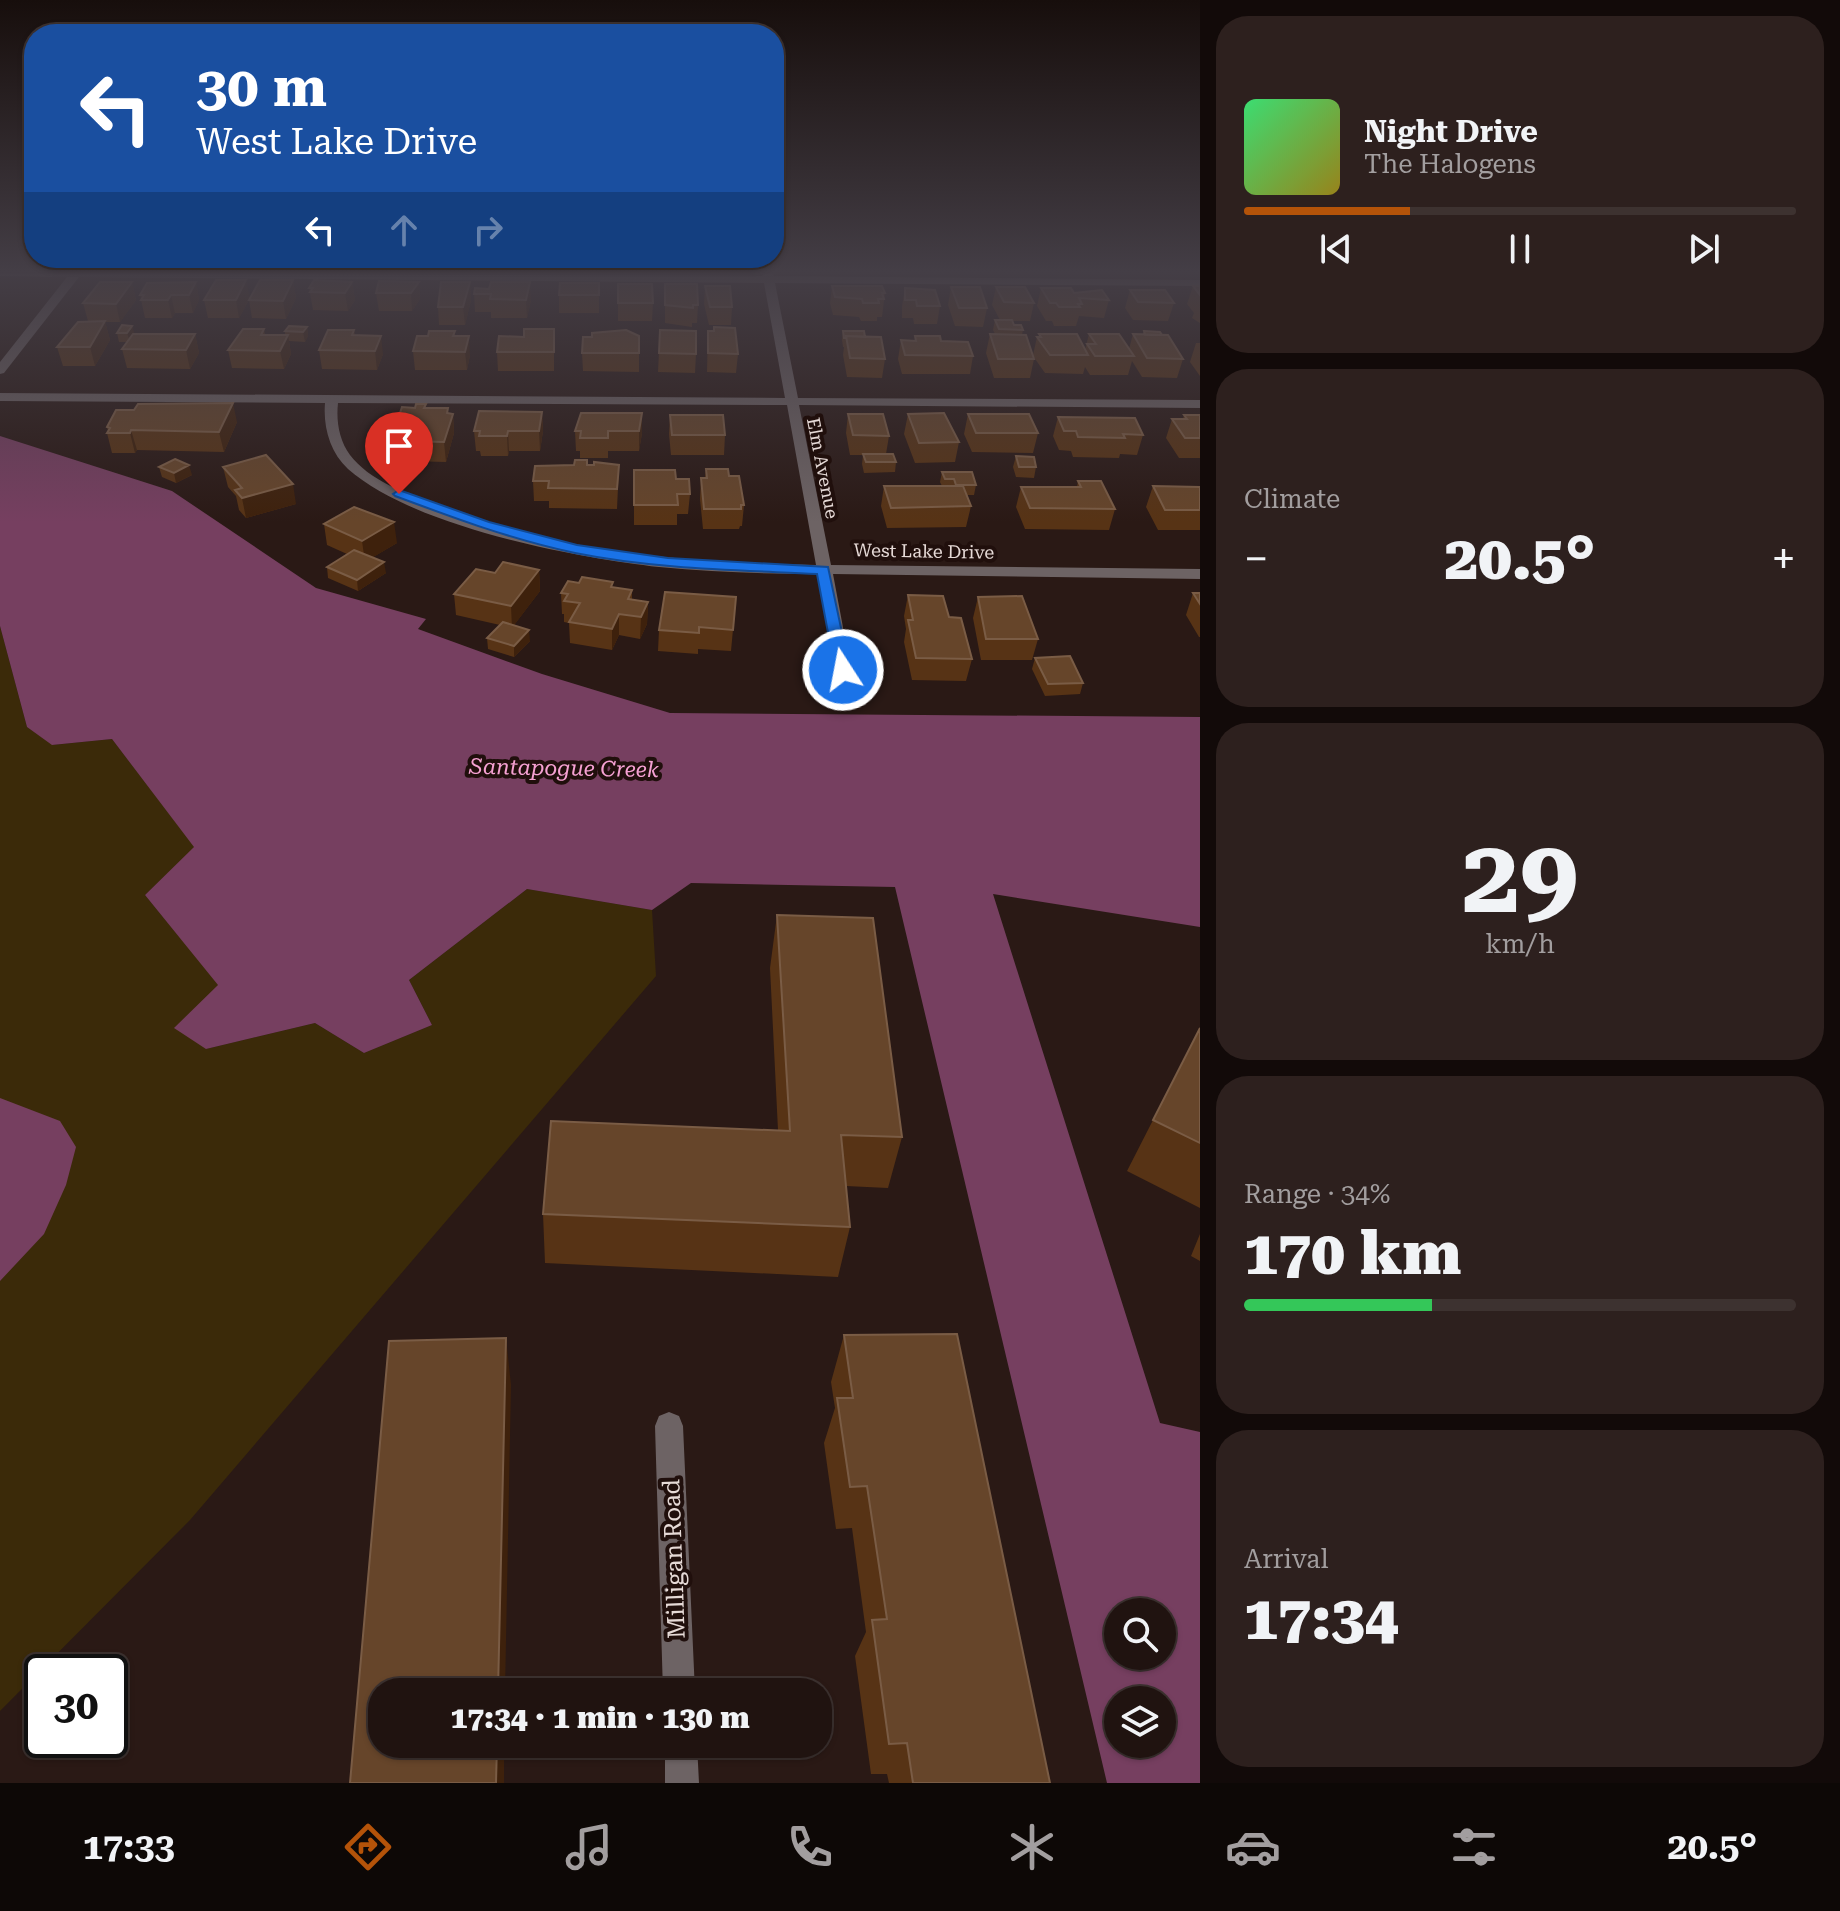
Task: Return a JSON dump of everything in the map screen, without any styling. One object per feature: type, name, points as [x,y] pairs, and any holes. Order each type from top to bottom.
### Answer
[{"type":"street","name":"Elm Avenue","points":[[783,356],[843,670]]},
{"type":"street","points":[[0,397],[1200,404]]},
{"type":"street","name":"West Lake Drive","points":[[332,401],[329,419],[341,453],[354,467],[381,485],[449,514],[535,539],[627,558],[730,567],[823,570],[1200,574]]},
{"type":"street","name":"Milligan Road","points":[[669,1426],[678,1678]]},
{"type":"street","points":[[681,1758],[682,1783]]},
{"type":"shaded area","points":[[0,626],[27,727],[53,745],[112,739],[195,847],[145,895],[219,985],[206,1049],[315,1023],[364,1053],[432,1025],[409,980],[527,889],[652,910],[656,976],[190,1520],[57,1654],[24,1654],[24,1687],[0,1711]]},
{"type":"water","name":"Santapogue Creek","points":[[0,436],[172,491],[316,588],[426,619],[418,629],[542,674],[670,713],[1200,717],[1200,927],[993,894],[1160,1423],[1200,1432],[1200,1783],[1107,1783],[895,887],[691,883],[652,910],[527,889],[409,980],[432,1025],[364,1053],[315,1023],[206,1049],[174,1028],[218,985],[145,895],[194,847],[112,739],[52,745],[27,727],[0,626]]},
{"type":"water","points":[[0,1098],[60,1121],[76,1147],[66,1185],[44,1234],[0,1281]]},
{"type":"building","points":[[884,356],[885,359],[850,358]]},
{"type":"building","points":[[997,356],[1033,356],[1034,359],[998,359]]},
{"type":"building","points":[[1181,356],[1183,359],[1147,358]]},
{"type":"building","points":[[233,403],[219,432],[131,430],[130,433],[107,433],[116,410],[134,410],[138,404]]},
{"type":"building","points":[[416,404],[426,404],[424,408],[448,408],[447,413],[453,414],[444,442],[406,441],[408,436],[402,436],[409,417],[399,416],[402,407],[415,408]]},
{"type":"building","points":[[479,411],[542,412],[539,431],[508,431],[507,436],[479,436],[480,431],[474,431]]},
{"type":"building","points":[[581,413],[642,413],[639,431],[608,431],[608,438],[580,438],[581,431],[575,431]]},
{"type":"building","points":[[944,413],[959,442],[919,443],[908,414]]},
{"type":"building","points":[[848,414],[883,414],[889,436],[853,435]]},
{"type":"building","points":[[968,414],[1029,414],[1038,433],[976,433]]},
{"type":"building","points":[[670,415],[723,415],[725,435],[672,435]]},
{"type":"building","points":[[1184,415],[1200,415],[1200,438],[1185,438],[1172,419],[1187,419]]},
{"type":"building","points":[[1058,417],[1135,418],[1143,435],[1123,434],[1125,438],[1078,437],[1076,431],[1064,431]]},
{"type":"building","points":[[863,454],[893,454],[896,462],[866,462]]},
{"type":"building","points":[[266,455],[293,484],[242,498],[235,490],[242,488],[223,467]]},
{"type":"building","points":[[1016,456],[1034,457],[1036,467],[1019,467]]},
{"type":"building","points":[[175,459],[189,465],[174,473],[159,467]]},
{"type":"building","points":[[575,460],[587,460],[587,465],[594,465],[594,462],[619,465],[617,489],[548,488],[549,481],[533,481],[535,466],[574,465]]},
{"type":"building","points":[[706,469],[728,469],[729,476],[739,476],[744,505],[741,509],[704,509],[701,478],[707,478]]},
{"type":"building","points":[[634,470],[675,470],[676,479],[689,479],[690,494],[677,494],[678,505],[634,505]]},
{"type":"building","points":[[942,472],[972,472],[976,485],[956,485],[954,479],[945,479]]},
{"type":"building","points":[[1078,481],[1101,481],[1115,509],[1030,508],[1021,487],[1081,487]]},
{"type":"building","points":[[884,486],[963,486],[971,506],[891,508]]},
{"type":"building","points":[[1153,486],[1200,487],[1200,510],[1165,510]]},
{"type":"building","points":[[354,507],[394,522],[362,541],[324,524]]},
{"type":"building","points":[[354,550],[384,562],[357,580],[327,567]]},
{"type":"building","points":[[503,562],[539,570],[511,606],[454,594],[476,569],[495,573]]},
{"type":"building","points":[[582,577],[613,582],[611,587],[632,590],[628,599],[648,602],[641,617],[619,614],[612,629],[569,622],[580,603],[564,601],[568,594],[561,593],[568,581],[579,583]]},
{"type":"building","points":[[665,592],[736,597],[733,630],[699,627],[699,633],[659,630]]},
{"type":"building","points":[[908,595],[943,596],[949,617],[961,618],[972,659],[916,658],[908,620],[913,620]]},
{"type":"building","points":[[1022,596],[1038,639],[986,639],[978,597]]},
{"type":"building","points":[[503,622],[529,630],[514,646],[487,638]]},
{"type":"building","points":[[1070,656],[1083,683],[1048,684],[1035,658]]},
{"type":"building","points":[[777,915],[873,918],[902,1137],[841,1135],[850,1227],[543,1214],[551,1121],[790,1131]]},
{"type":"building","points":[[1200,1028],[1200,1143],[1153,1120]]},
{"type":"building","points":[[957,1334],[1050,1783],[913,1783],[907,1743],[889,1744],[872,1620],[887,1619],[867,1486],[850,1487],[837,1398],[853,1398],[844,1335]]},
{"type":"building","points":[[506,1338],[498,1678],[368,1678],[368,1758],[497,1758],[496,1783],[350,1783],[389,1341]]},
{"type":"route","points":[[399,494],[484,525],[576,549],[668,562],[823,570],[843,670]]}]
